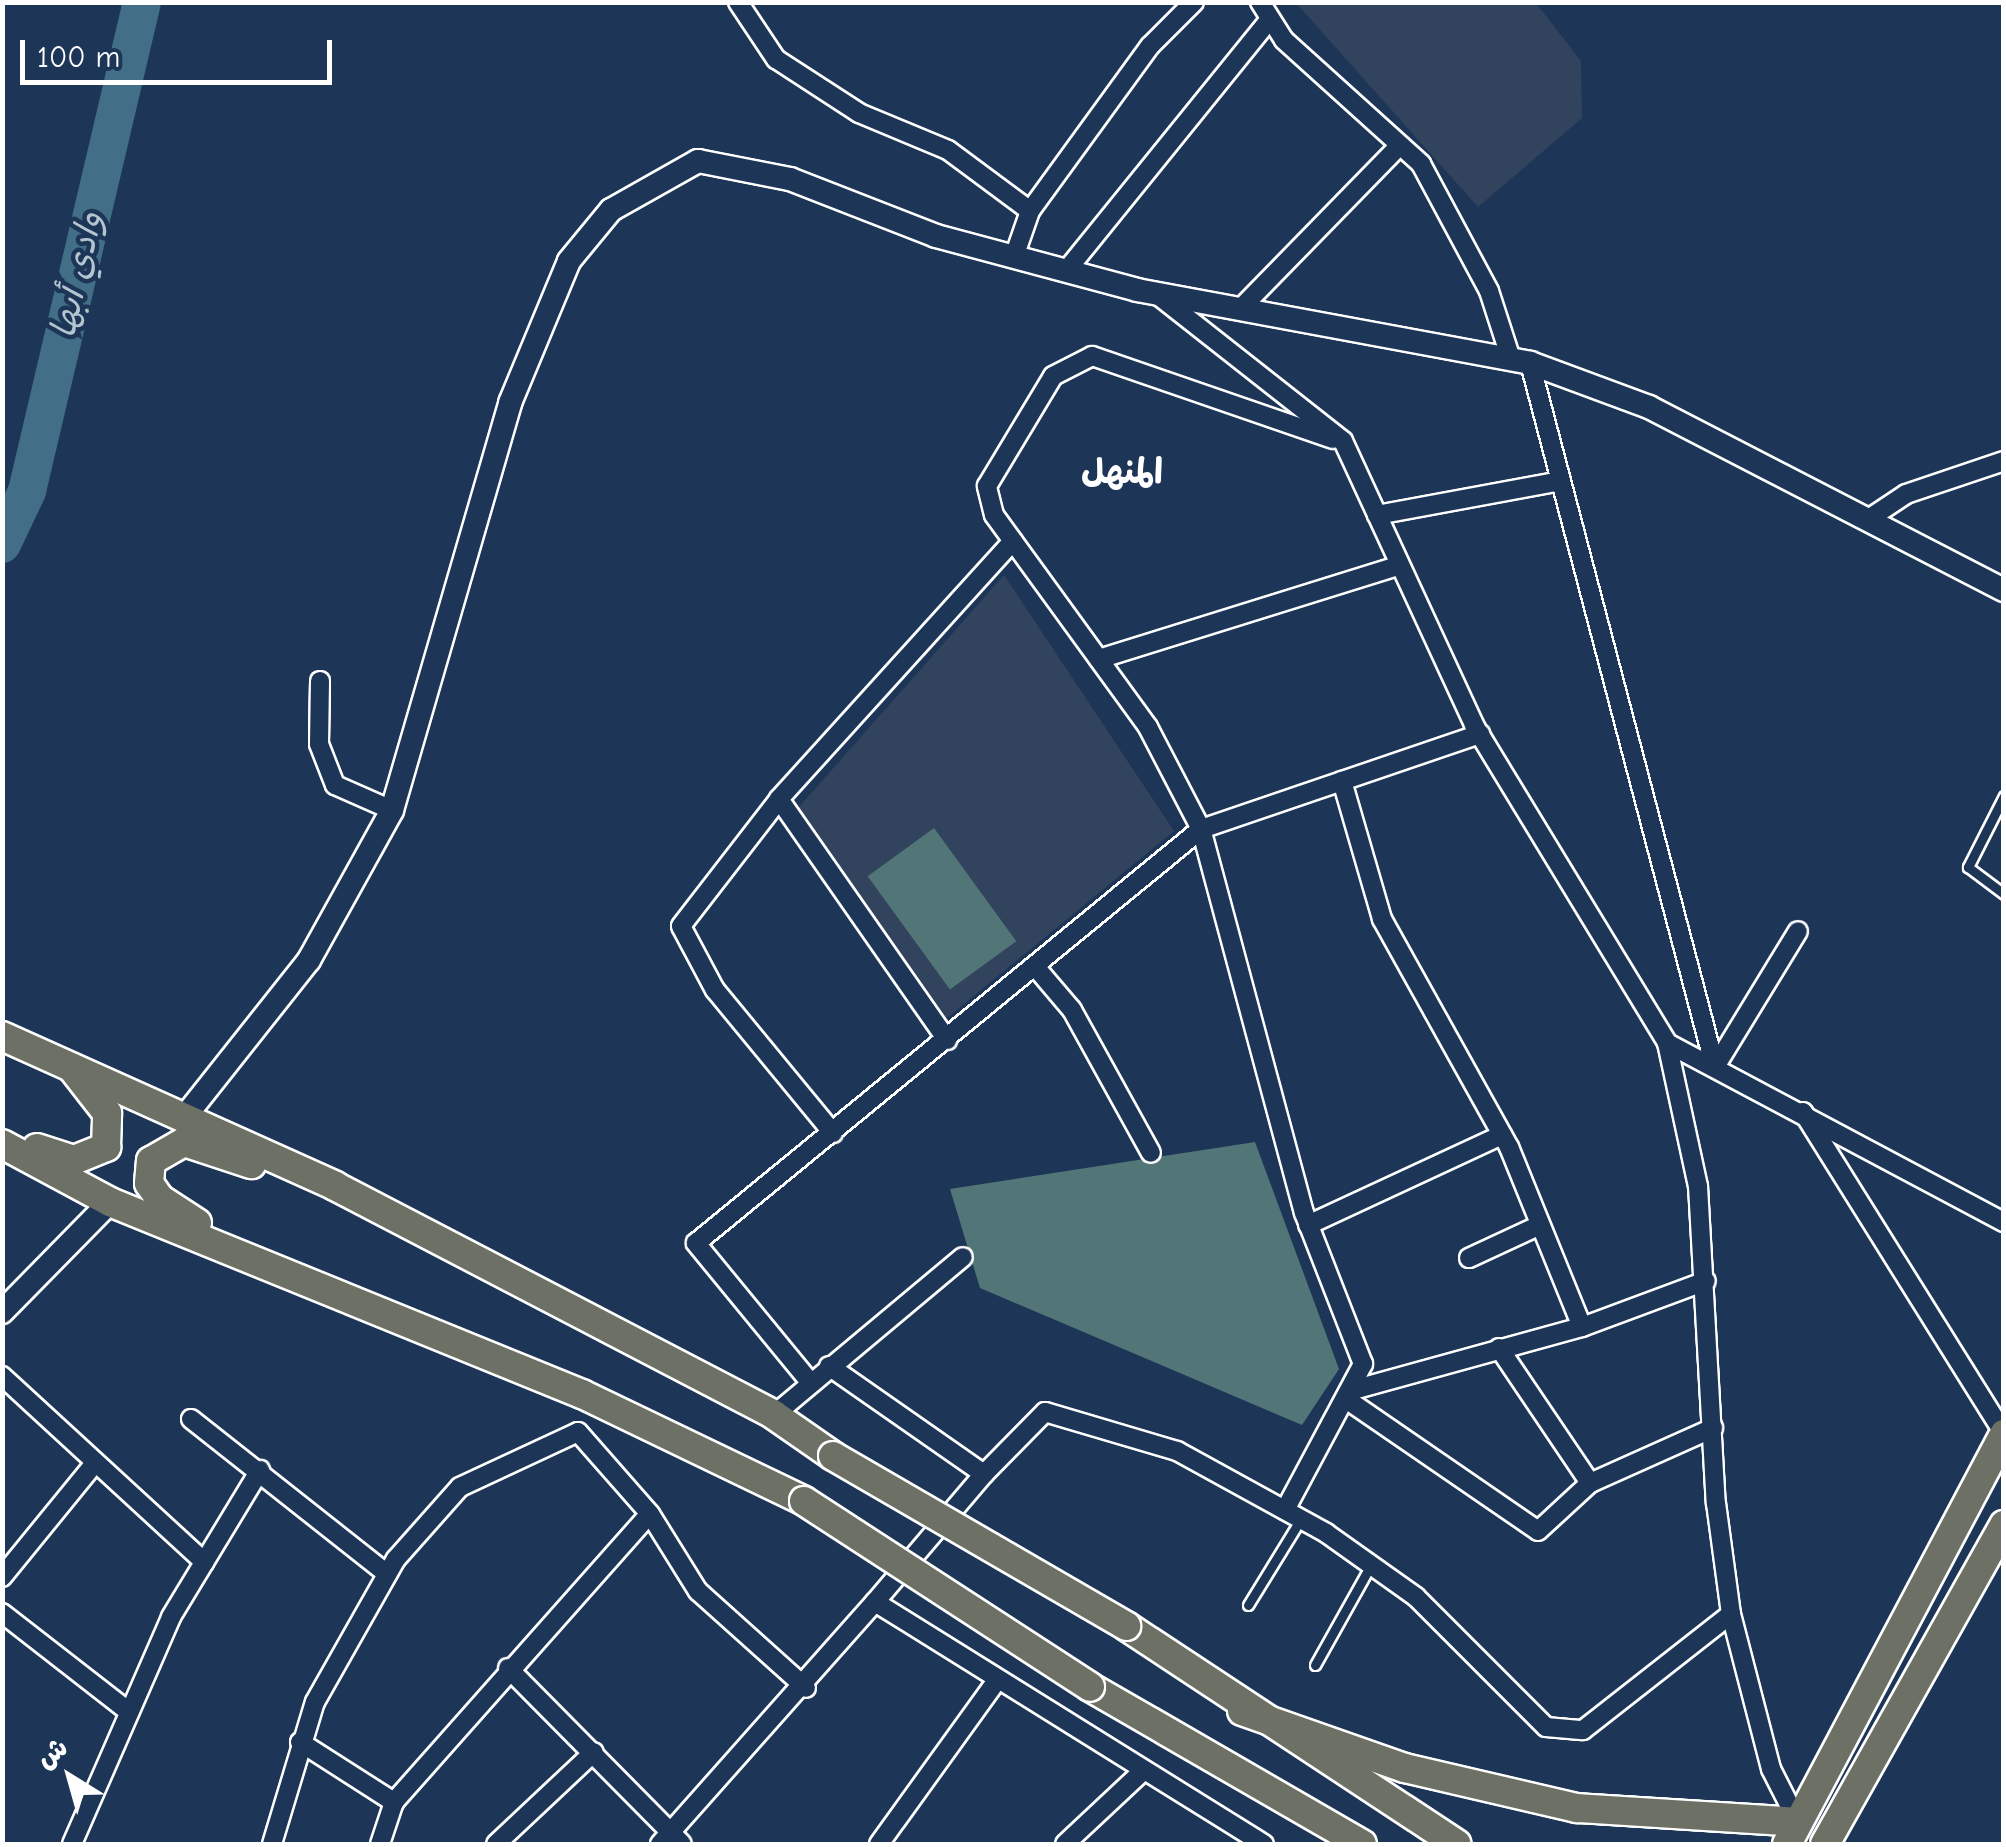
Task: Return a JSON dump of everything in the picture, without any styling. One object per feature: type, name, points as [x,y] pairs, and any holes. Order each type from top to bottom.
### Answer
[{"type":"main road","points":[[2,1036],[188,1114],[774,1415],[833,1456],[1126,1626],[1242,1711],[1456,1844]]},
{"type":"main road","points":[[2,1136],[74,1160],[106,1147],[107,1113],[69,1064]]},
{"type":"main road","points":[[254,1258],[160,1199],[150,1172],[165,1146],[184,1142],[334,1186]]},
{"type":"main road","points":[[2,1144],[110,1202],[582,1394],[804,1500],[1090,1686],[1362,1844]]},
{"type":"main road","points":[[1242,1711],[1404,1768],[1577,1808],[1792,1833],[2004,1434]]},
{"type":"main road","points":[[1825,1844],[1999,1543]]},
{"type":"main road","points":[[1852,1844],[1856,1787]]},
{"type":"street","points":[[738,2],[776,59],[860,113],[948,150],[1030,211]]},
{"type":"street","points":[[1014,256],[1030,211],[1150,46],[1194,2]]},
{"type":"street","points":[[1066,271],[1265,11],[1420,164],[1489,290],[1520,361],[1561,480],[1715,1067]]},
{"type":"street","points":[[1240,308],[1400,146]]},
{"type":"street","points":[[188,1114],[309,960],[392,810],[510,403],[569,261],[612,210],[698,161],[790,179],[1014,256],[1155,293],[1520,361],[1648,407],[2004,590]]},
{"type":"street","points":[[1155,293],[1343,441],[1480,734],[1667,1043],[1698,1186],[1713,1428],[1731,1614],[1771,1769],[1792,1833]]},
{"type":"street","points":[[1293,1515],[1363,1364],[1308,1224],[1202,829],[1099,659],[1012,542],[987,486],[1053,376],[1092,356],[1343,441]]},
{"type":"street","points":[[1867,520],[1906,494],[2004,461]]},
{"type":"street","points":[[1377,515],[1561,480]]},
{"type":"street","points":[[833,1133],[715,990],[681,926],[779,798],[1012,542]]},
{"type":"street","points":[[1099,659],[1400,565]]},
{"type":"street","points":[[320,681],[319,744],[335,784],[392,810]]},
{"type":"street","points":[[810,1382],[696,1242],[1038,970],[1202,829],[1480,734]]},
{"type":"street","points":[[1342,781],[1382,919],[1502,1135],[1582,1327]]},
{"type":"street","points":[[779,798],[948,1040]]},
{"type":"street","points":[[1715,1067],[1798,931]]},
{"type":"street","points":[[1038,970],[1072,1010],[1150,1153]]},
{"type":"street","points":[[1667,1043],[1802,1111],[2004,1222]]},
{"type":"street","points":[[1802,1111],[2004,1434]]},
{"type":"street","points":[[1308,1224],[1502,1135]]},
{"type":"street","points":[[2,1312],[110,1202]]},
{"type":"street","points":[[1468,1258],[1538,1226]]},
{"type":"street","points":[[774,1415],[962,1257]]},
{"type":"street","points":[[1351,1396],[1499,1348],[1582,1327],[1706,1281]]},
{"type":"street","points":[[1499,1348],[1590,1483]]},
{"type":"street","points":[[828,1366],[984,1474]]},
{"type":"street","points":[[2,1376],[204,1562]]},
{"type":"street","points":[[1351,1396],[1538,1531],[1590,1483],[1713,1428]]},
{"type":"street","points":[[508,1668],[594,1752],[670,1842],[806,1688],[984,1474],[1045,1412],[1069,1414],[1177,1451],[1293,1515],[1416,1597],[1513,1703],[1566,1732],[1583,1730],[1731,1614]]},
{"type":"street","points":[[191,1419],[387,1574]]},
{"type":"street","points":[[272,1844],[300,1742],[387,1574],[460,1487],[578,1432],[650,1514],[698,1591],[806,1688]]},
{"type":"street","points":[[2,1577],[94,1464]]},
{"type":"street","points":[[72,1844],[129,1712],[204,1562],[260,1470]]},
{"type":"street","points":[[380,1844],[394,1802],[508,1668],[650,1514]]},
{"type":"street","points":[[876,1602],[1141,1773],[1264,1844]]},
{"type":"street","points":[[2,1613],[129,1712]]},
{"type":"street","points":[[879,1844],[998,1679]]},
{"type":"street","points":[[300,1742],[394,1802]]},
{"type":"street","points":[[496,1844],[594,1752]]},
{"type":"street","points":[[1065,1844],[1141,1773]]},
{"type":"lane","points":[[2004,796],[1968,866],[2004,894]]},
{"type":"lane","points":[[1248,1605],[1293,1515]]},
{"type":"lane","points":[[1315,1666],[1371,1565]]},
{"type":"shaded area","points":[[1296,3],[1536,3],[1581,61],[1582,118],[1478,207]]},
{"type":"shaded area","points":[[1004,575],[1174,831],[947,1018],[798,808]]},
{"type":"green space","points":[[934,828],[1016,941],[950,989],[868,876]]},
{"type":"green space","points":[[1255,1142],[1339,1369],[1302,1425],[980,1288],[950,1189]]},
{"type":"waterway","name":"وادي أبها","points":[[2,544],[27,491],[142,2]]},
{"type":"district","name":"المنهل","points":[[1122,472]]}]
